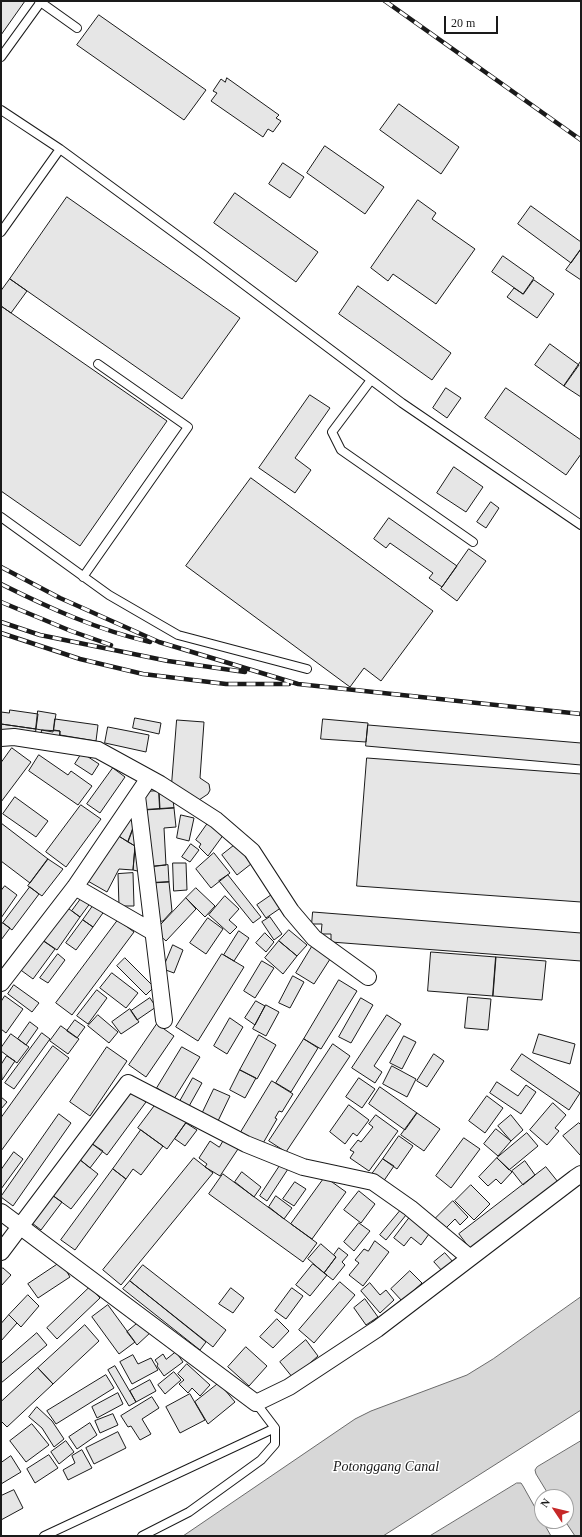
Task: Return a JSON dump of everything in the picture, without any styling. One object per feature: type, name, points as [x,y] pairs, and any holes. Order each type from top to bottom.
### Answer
[{"type":"street","points":[[1,738],[14,737],[98,750],[149,778],[216,820],[252,851],[291,911],[314,938],[368,977]]},
{"type":"street","points":[[1,983],[75,887],[149,778]]},
{"type":"street","points":[[137,796],[164,1020]]},
{"type":"street","points":[[75,887],[154,932]]},
{"type":"street","points":[[1,1252],[128,1083],[246,1144],[303,1166],[373,1182],[410,1208],[470,1258]]},
{"type":"street","points":[[1,1212],[256,1404],[289,1387],[377,1329],[581,1174]]},
{"type":"lane","points":[[1,57],[40,2],[77,28]]},
{"type":"lane","points":[[1,110],[60,149],[402,403],[581,525]]},
{"type":"lane","points":[[1,232],[60,149]]},
{"type":"lane","points":[[83,577],[188,427],[98,364]]},
{"type":"lane","points":[[371,380],[332,432],[341,450],[473,542]]},
{"type":"lane","points":[[1,517],[109,595],[178,635],[307,669]]},
{"type":"lane","points":[[142,1536],[188,1512],[261,1460],[275,1444],[275,1428],[256,1404]]},
{"type":"lane","points":[[44,1536],[275,1428]]},
{"type":"water","name":"Potonggang Canal","points":[[581,1297],[581,1410],[383,1536],[183,1536],[355,1419],[371,1411],[467,1375],[493,1359]]},
{"type":"water","points":[[581,1441],[581,1536],[575,1536],[570,1529],[574,1529],[574,1489],[545,1489],[536,1474],[535,1470],[537,1467]]},
{"type":"water","points":[[517,1483],[521,1483],[534,1506],[534,1529],[547,1529],[551,1536],[430,1536]]},
{"type":"building","points":[[1,1],[25,1],[1,35]]},
{"type":"building","points":[[99,15],[206,90],[184,120],[77,45]]},
{"type":"building","points":[[227,78],[279,115],[276,118],[281,121],[273,132],[268,129],[263,137],[211,101],[217,93],[213,91],[221,79],[225,82]]},
{"type":"building","points":[[399,104],[459,147],[441,174],[380,130]]},
{"type":"building","points":[[325,146],[384,187],[365,214],[307,173]]},
{"type":"building","points":[[283,163],[304,177],[290,198],[269,184]]},
{"type":"building","points":[[235,193],[318,252],[296,282],[214,223]]},
{"type":"building","points":[[67,197],[240,318],[182,399],[10,279]]},
{"type":"building","points":[[418,200],[436,213],[432,219],[475,249],[436,304],[393,274],[388,281],[371,268]]},
{"type":"building","points":[[531,206],[581,242],[581,249],[571,263],[518,224]]},
{"type":"building","points":[[581,249],[581,280],[566,270]]},
{"type":"building","points":[[503,256],[534,278],[523,294],[492,272]]},
{"type":"building","points":[[10,279],[27,291],[11,313],[1,306],[1,291]]},
{"type":"building","points":[[534,280],[554,294],[537,318],[507,297],[514,288],[523,294]]},
{"type":"building","points":[[358,286],[451,353],[432,380],[339,314]]},
{"type":"building","points":[[1,306],[167,421],[80,546],[1,491]]},
{"type":"building","points":[[550,344],[579,365],[564,386],[535,365]]},
{"type":"building","points":[[581,361],[581,397],[564,386]]},
{"type":"building","points":[[446,388],[461,398],[447,418],[433,408]]},
{"type":"building","points":[[506,388],[581,440],[581,454],[566,475],[485,418]]},
{"type":"building","points":[[310,395],[330,408],[295,458],[311,470],[295,493],[259,468]]},
{"type":"building","points":[[454,467],[483,487],[466,512],[437,493]]},
{"type":"building","points":[[251,478],[433,611],[381,681],[364,668],[350,687],[186,566]]},
{"type":"building","points":[[491,502],[499,508],[486,528],[477,522]]},
{"type":"building","points":[[389,518],[457,566],[442,587],[429,578],[433,573],[390,543],[386,548],[374,539]]},
{"type":"building","points":[[469,549],[486,561],[457,601],[441,589]]},
{"type":"building","points":[[10,710],[38,714],[36,729],[1,724],[1,712],[9,713]]},
{"type":"building","points":[[38,711],[56,714],[53,732],[36,729]]},
{"type":"building","points":[[135,718],[161,723],[159,734],[133,728]]},
{"type":"building","points":[[55,719],[98,725],[96,741],[60,735],[60,731],[54,730]]},
{"type":"building","points":[[323,719],[368,723],[366,742],[321,739]]},
{"type":"building","points":[[177,720],[204,722],[200,778],[209,784],[210,790],[208,794],[199,800],[172,783]]},
{"type":"building","points":[[1,724],[36,729],[35,735],[1,730]]},
{"type":"building","points":[[368,725],[581,743],[581,765],[366,746]]},
{"type":"building","points":[[108,727],[149,735],[146,752],[105,743]]},
{"type":"building","points":[[42,730],[60,731],[59,739],[41,736]]},
{"type":"building","points":[[12,748],[31,762],[1,802],[1,763]]},
{"type":"building","points":[[82,753],[99,764],[92,775],[75,764]]},
{"type":"building","points":[[39,755],[68,775],[71,771],[92,786],[78,805],[29,771]]},
{"type":"building","points":[[367,758],[581,774],[581,902],[357,886]]},
{"type":"building","points":[[113,768],[125,777],[100,813],[87,804]]},
{"type":"building","points":[[159,791],[160,809],[144,810],[142,792]]},
{"type":"building","points":[[159,791],[173,800],[174,808],[160,809]]},
{"type":"building","points":[[15,797],[48,821],[36,837],[3,814]]},
{"type":"building","points":[[81,805],[101,819],[66,867],[46,852]]},
{"type":"building","points":[[174,808],[176,827],[164,828],[166,865],[148,867],[144,810]]},
{"type":"building","points":[[126,809],[139,813],[128,842],[117,835]]},
{"type":"building","points":[[181,815],[194,818],[189,841],[177,838]]},
{"type":"building","points":[[136,820],[142,872],[133,870],[135,846],[128,842]]},
{"type":"building","points":[[1,823],[48,859],[30,883],[1,861]]},
{"type":"building","points":[[208,823],[224,834],[208,856],[199,847],[201,844],[196,840]]},
{"type":"building","points":[[117,835],[135,846],[133,870],[119,869],[107,892],[86,880]]},
{"type":"building","points":[[191,844],[199,850],[190,862],[182,857]]},
{"type":"building","points":[[236,844],[251,864],[237,875],[222,855]]},
{"type":"building","points":[[214,853],[230,873],[211,888],[196,869]]},
{"type":"building","points":[[48,859],[63,869],[42,896],[28,886]]},
{"type":"building","points":[[173,863],[186,863],[187,890],[174,891]]},
{"type":"building","points":[[168,865],[169,882],[151,883],[149,867]]},
{"type":"building","points":[[133,873],[134,906],[119,906],[118,874]]},
{"type":"building","points":[[228,875],[261,917],[253,923],[219,881]]},
{"type":"building","points":[[169,882],[172,911],[163,921],[154,922],[151,883]]},
{"type":"building","points":[[5,886],[17,895],[1,918],[1,891]]},
{"type":"building","points":[[30,887],[39,894],[12,930],[3,923]]},
{"type":"building","points":[[196,888],[215,906],[205,917],[186,898]]},
{"type":"building","points":[[273,894],[282,907],[266,918],[257,905]]},
{"type":"building","points":[[83,896],[91,902],[80,917],[72,911]]},
{"type":"building","points":[[225,896],[239,909],[229,920],[237,927],[230,934],[209,915]]},
{"type":"building","points":[[186,898],[196,909],[166,941],[155,931]]},
{"type":"building","points":[[95,903],[105,910],[93,927],[83,920]]},
{"type":"building","points":[[65,906],[80,917],[57,950],[41,939]]},
{"type":"building","points":[[313,912],[581,933],[581,961],[331,942],[331,934],[321,934],[322,924],[312,924]]},
{"type":"building","points":[[270,917],[282,934],[274,940],[262,922]]},
{"type":"building","points":[[208,918],[223,929],[206,954],[190,943]]},
{"type":"building","points":[[83,920],[93,927],[76,950],[66,943]]},
{"type":"building","points":[[118,920],[134,932],[72,1015],[56,1003]]},
{"type":"building","points":[[3,923],[10,928],[1,940],[1,925]]},
{"type":"building","points":[[289,930],[307,945],[297,956],[279,941]]},
{"type":"building","points":[[239,931],[249,938],[234,961],[224,955]]},
{"type":"building","points":[[265,933],[274,942],[266,952],[256,943]]},
{"type":"building","points":[[39,938],[55,949],[33,979],[18,968]]},
{"type":"building","points":[[279,941],[297,956],[283,974],[265,958]]},
{"type":"building","points":[[173,945],[183,950],[174,973],[163,969]]},
{"type":"building","points":[[313,945],[332,956],[314,984],[296,973]]},
{"type":"building","points":[[431,952],[496,957],[493,996],[428,991]]},
{"type":"building","points":[[58,954],[65,960],[48,983],[40,978]]},
{"type":"building","points":[[222,954],[244,967],[198,1041],[176,1027]]},
{"type":"building","points":[[496,957],[546,961],[542,1000],[493,996]]},
{"type":"building","points":[[125,958],[154,987],[146,995],[117,966]]},
{"type":"building","points":[[262,961],[274,968],[255,998],[244,991]]},
{"type":"building","points":[[112,973],[138,993],[126,1008],[100,988]]},
{"type":"building","points":[[293,976],[304,982],[290,1008],[279,1003]]},
{"type":"building","points":[[339,980],[357,991],[321,1049],[304,1039]]},
{"type":"building","points":[[14,985],[39,1003],[32,1012],[8,994]]},
{"type":"building","points":[[97,990],[107,998],[88,1024],[77,1016]]},
{"type":"building","points":[[5,996],[23,1009],[6,1033],[1,1029],[1,1002]]},
{"type":"building","points":[[468,997],[491,999],[488,1030],[465,1028]]},
{"type":"building","points":[[150,998],[156,1007],[137,1020],[131,1011]]},
{"type":"building","points":[[361,998],[373,1005],[351,1043],[339,1037]]},
{"type":"building","points":[[256,1001],[265,1006],[255,1025],[245,1018]]},
{"type":"building","points":[[266,1005],[279,1012],[266,1036],[253,1029]]},
{"type":"building","points":[[130,1009],[139,1022],[121,1034],[112,1022]]},
{"type":"building","points":[[98,1015],[118,1032],[109,1043],[88,1026]]},
{"type":"building","points":[[387,1015],[401,1024],[374,1066],[382,1072],[375,1083],[352,1068]]},
{"type":"building","points":[[230,1018],[243,1027],[227,1054],[214,1046]]},
{"type":"building","points":[[75,1020],[85,1027],[77,1038],[67,1031]]},
{"type":"building","points":[[30,1022],[38,1028],[26,1045],[18,1039]]},
{"type":"building","points":[[157,1024],[174,1036],[146,1077],[129,1065]]},
{"type":"building","points":[[61,1026],[79,1039],[68,1054],[50,1041]]},
{"type":"building","points":[[42,1033],[50,1039],[14,1089],[5,1083]]},
{"type":"building","points":[[11,1034],[29,1047],[17,1063],[1,1051],[1,1048]]},
{"type":"building","points":[[539,1034],[575,1044],[570,1064],[533,1053]]},
{"type":"building","points":[[259,1035],[276,1045],[257,1079],[240,1070]]},
{"type":"building","points":[[404,1036],[416,1042],[402,1069],[390,1063]]},
{"type":"building","points":[[304,1039],[318,1048],[291,1092],[276,1083]]},
{"type":"building","points":[[333,1044],[350,1056],[286,1152],[269,1141]]},
{"type":"building","points":[[53,1046],[69,1058],[1,1151],[1,1118]]},
{"type":"building","points":[[107,1047],[127,1061],[90,1116],[70,1102]]},
{"type":"building","points":[[182,1047],[200,1057],[174,1099],[157,1088]]},
{"type":"building","points":[[434,1054],[444,1061],[427,1087],[417,1081]]},
{"type":"building","points":[[522,1054],[580,1093],[569,1110],[511,1070]]},
{"type":"building","points":[[7,1056],[15,1061],[2,1080],[1,1065]]},
{"type":"building","points":[[392,1066],[416,1079],[407,1097],[383,1084]]},
{"type":"building","points":[[240,1070],[256,1078],[245,1098],[230,1090]]},
{"type":"building","points":[[193,1078],[202,1083],[188,1108],[179,1103]]},
{"type":"building","points":[[359,1078],[375,1089],[362,1108],[346,1097]]},
{"type":"building","points":[[272,1081],[293,1094],[282,1112],[279,1111],[275,1118],[277,1119],[262,1145],[241,1132]]},
{"type":"building","points":[[497,1082],[518,1096],[526,1085],[536,1092],[521,1114],[490,1093]]},
{"type":"building","points":[[380,1087],[417,1113],[405,1130],[369,1104]]},
{"type":"building","points":[[214,1089],[230,1096],[218,1121],[202,1114]]},
{"type":"building","points":[[130,1090],[146,1102],[107,1155],[91,1143]]},
{"type":"building","points":[[487,1096],[503,1108],[485,1133],[469,1121]]},
{"type":"building","points":[[1,1097],[7,1102],[1,1109]]},
{"type":"building","points":[[553,1103],[566,1115],[555,1128],[559,1131],[547,1145],[530,1130]]},
{"type":"building","points":[[156,1104],[188,1120],[167,1149],[138,1128]]},
{"type":"building","points":[[349,1105],[369,1120],[357,1136],[353,1133],[345,1144],[330,1132]]},
{"type":"building","points":[[417,1113],[440,1129],[424,1151],[401,1135]]},
{"type":"building","points":[[59,1114],[71,1123],[13,1206],[1,1197]]},
{"type":"building","points":[[376,1115],[398,1131],[369,1171],[350,1158],[354,1152],[350,1150],[358,1140],[361,1142],[373,1127],[369,1124]]},
{"type":"building","points":[[511,1115],[523,1130],[511,1141],[498,1126]]},
{"type":"building","points":[[186,1123],[197,1130],[185,1146],[175,1139]]},
{"type":"building","points":[[579,1123],[581,1125],[580,1155],[563,1136]]},
{"type":"building","points":[[496,1129],[511,1141],[498,1156],[484,1144]]},
{"type":"building","points":[[141,1130],[163,1146],[141,1175],[133,1169],[126,1179],[113,1169]]},
{"type":"building","points":[[527,1133],[538,1146],[509,1170],[497,1158]]},
{"type":"building","points":[[399,1136],[413,1146],[397,1169],[383,1159]]},
{"type":"building","points":[[464,1138],[480,1149],[451,1188],[436,1176]]},
{"type":"building","points":[[224,1140],[238,1149],[220,1176],[205,1167],[207,1164],[199,1158],[210,1141],[219,1147]]},
{"type":"building","points":[[91,1143],[103,1151],[90,1168],[79,1159]]},
{"type":"building","points":[[14,1152],[23,1159],[1,1189],[1,1170]]},
{"type":"building","points":[[194,1158],[213,1173],[121,1285],[103,1270]]},
{"type":"building","points":[[497,1158],[512,1172],[501,1184],[496,1179],[488,1186],[479,1177]]},
{"type":"building","points":[[79,1159],[98,1174],[71,1209],[52,1195]]},
{"type":"building","points":[[383,1159],[394,1166],[383,1182],[372,1174]]},
{"type":"building","points":[[525,1161],[535,1175],[523,1185],[512,1171]]},
{"type":"building","points":[[281,1164],[288,1169],[267,1201],[260,1196]]},
{"type":"building","points":[[546,1167],[558,1182],[471,1250],[459,1234]]},
{"type":"building","points":[[113,1169],[126,1179],[75,1250],[61,1240]]},
{"type":"building","points":[[242,1172],[261,1187],[254,1197],[235,1182]]},
{"type":"building","points":[[223,1174],[317,1243],[303,1262],[209,1194]]},
{"type":"building","points":[[325,1177],[346,1192],[312,1239],[291,1224]]},
{"type":"building","points":[[295,1182],[306,1189],[294,1206],[283,1199]]},
{"type":"building","points":[[471,1185],[490,1204],[474,1220],[455,1201]]},
{"type":"building","points":[[359,1191],[375,1204],[361,1223],[344,1210]]},
{"type":"building","points":[[52,1195],[62,1202],[41,1230],[32,1223]]},
{"type":"building","points":[[276,1196],[292,1208],[284,1219],[269,1207]]},
{"type":"building","points":[[453,1201],[468,1217],[460,1225],[455,1219],[444,1230],[434,1220]]},
{"type":"building","points":[[400,1211],[406,1215],[386,1240],[380,1235]]},
{"type":"building","points":[[410,1217],[421,1225],[420,1227],[429,1234],[421,1245],[411,1237],[404,1246],[394,1238]]},
{"type":"building","points":[[359,1223],[370,1231],[354,1251],[344,1242]]},
{"type":"building","points":[[375,1241],[389,1252],[363,1286],[349,1275],[359,1263],[355,1260],[364,1249],[368,1251]]},
{"type":"building","points":[[321,1244],[336,1257],[324,1273],[308,1259]]},
{"type":"building","points":[[339,1248],[348,1255],[342,1262],[345,1265],[333,1280],[324,1273],[336,1257],[334,1255]]},
{"type":"building","points":[[445,1253],[454,1263],[443,1272],[434,1262]]},
{"type":"building","points":[[61,1262],[70,1277],[38,1298],[28,1284]]},
{"type":"building","points":[[313,1264],[327,1275],[310,1296],[296,1285]]},
{"type":"building","points":[[143,1265],[226,1330],[213,1347],[130,1281]]},
{"type":"building","points":[[3,1268],[11,1275],[1,1286],[1,1270]]},
{"type":"building","points":[[410,1271],[422,1283],[402,1301],[391,1289]]},
{"type":"building","points":[[130,1281],[206,1342],[200,1350],[123,1289]]},
{"type":"building","points":[[340,1282],[355,1295],[314,1343],[299,1330]]},
{"type":"building","points":[[370,1283],[380,1295],[386,1290],[394,1300],[380,1313],[361,1291]]},
{"type":"building","points":[[90,1287],[100,1298],[57,1339],[47,1328]]},
{"type":"building","points":[[231,1288],[244,1298],[233,1313],[219,1304]]},
{"type":"building","points":[[292,1288],[303,1296],[286,1319],[275,1311]]},
{"type":"building","points":[[28,1295],[39,1306],[21,1327],[9,1315]]},
{"type":"building","points":[[365,1299],[378,1317],[366,1325],[354,1308]]},
{"type":"building","points":[[108,1305],[135,1342],[119,1354],[92,1317]]},
{"type":"building","points":[[9,1315],[17,1323],[1,1341],[1,1324]]},
{"type":"building","points":[[277,1319],[289,1331],[273,1348],[260,1337]]},
{"type":"building","points":[[139,1322],[151,1332],[137,1345],[127,1332]]},
{"type":"building","points":[[85,1325],[99,1341],[53,1384],[38,1368]]},
{"type":"building","points":[[37,1333],[47,1345],[1,1383],[1,1364]]},
{"type":"building","points":[[306,1340],[318,1356],[293,1378],[280,1362]]},
{"type":"building","points":[[246,1347],[267,1366],[249,1386],[228,1367]]},
{"type":"building","points":[[176,1352],[183,1362],[164,1376],[155,1360],[163,1354],[166,1359]]},
{"type":"building","points":[[133,1355],[138,1364],[151,1358],[158,1370],[132,1384],[120,1362]]},
{"type":"building","points":[[187,1364],[210,1385],[200,1396],[192,1388],[188,1393],[179,1384],[184,1380],[178,1374]]},
{"type":"building","points":[[115,1366],[136,1402],[129,1406],[108,1370]]},
{"type":"building","points":[[38,1368],[53,1384],[7,1427],[1,1421],[1,1402]]},
{"type":"building","points":[[174,1372],[181,1380],[165,1394],[158,1385]]},
{"type":"building","points":[[106,1375],[114,1388],[56,1424],[47,1411]]},
{"type":"building","points":[[150,1380],[156,1391],[136,1402],[130,1391]]},
{"type":"building","points":[[219,1383],[235,1402],[208,1424],[195,1402]]},
{"type":"building","points":[[118,1393],[123,1404],[97,1418],[92,1407]]},
{"type":"building","points":[[190,1394],[205,1420],[180,1433],[166,1407]]},
{"type":"building","points":[[152,1397],[159,1408],[142,1419],[151,1434],[140,1440],[131,1426],[128,1427],[121,1416]]},
{"type":"building","points":[[37,1407],[52,1421],[64,1439],[54,1447],[42,1428],[29,1417]]},
{"type":"building","points":[[113,1414],[118,1425],[100,1433],[95,1421]]},
{"type":"building","points":[[90,1423],[97,1435],[77,1449],[69,1437]]},
{"type":"building","points":[[32,1424],[49,1445],[26,1462],[10,1441]]},
{"type":"building","points":[[118,1432],[126,1448],[94,1464],[86,1448]]},
{"type":"building","points":[[66,1441],[74,1452],[59,1464],[51,1452]]},
{"type":"building","points":[[82,1450],[92,1468],[68,1480],[63,1470],[75,1463],[72,1456]]},
{"type":"building","points":[[49,1455],[58,1468],[35,1483],[27,1469]]},
{"type":"building","points":[[11,1456],[21,1472],[1,1484],[1,1463]]},
{"type":"building","points":[[14,1490],[23,1508],[1,1520],[1,1496]]},
{"type":"railway","points":[[385,1],[581,140]]},
{"type":"railway","points":[[1,567],[60,598],[159,642],[298,684],[581,714]]},
{"type":"railway","points":[[1,584],[74,618],[150,642]]},
{"type":"railway","points":[[1,602],[71,631],[111,645]]},
{"type":"railway","points":[[1,622],[40,635],[168,661],[245,672]]},
{"type":"railway","points":[[1,633],[80,659],[143,674],[226,684],[289,684]]}]
